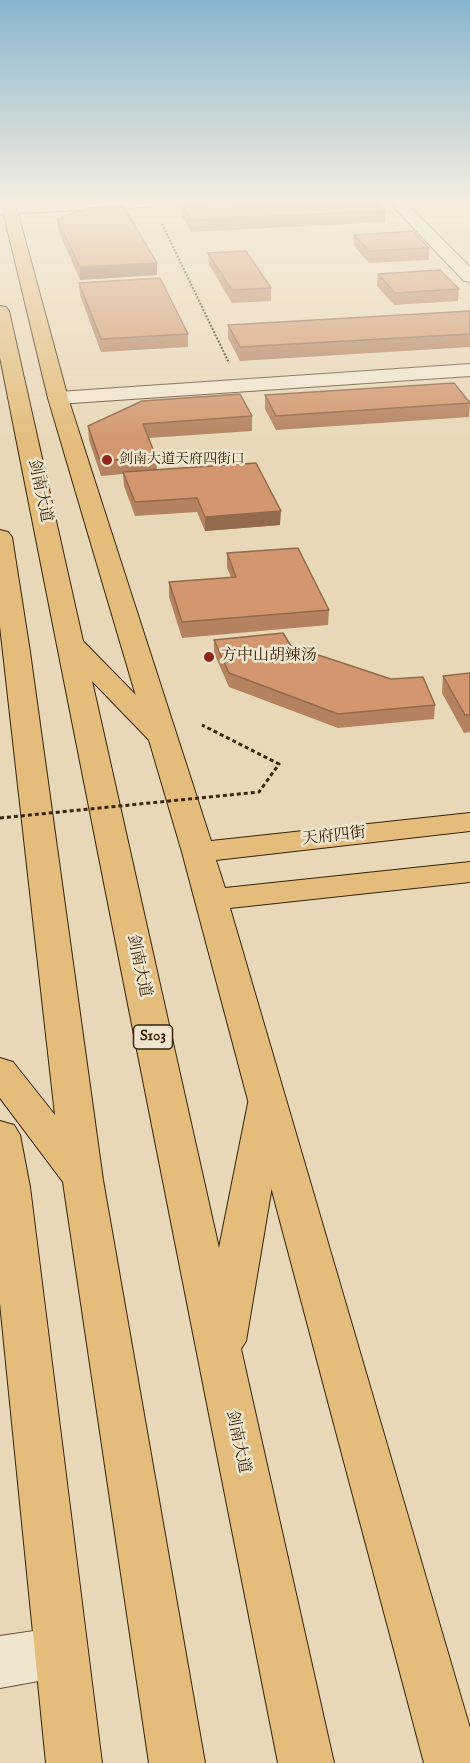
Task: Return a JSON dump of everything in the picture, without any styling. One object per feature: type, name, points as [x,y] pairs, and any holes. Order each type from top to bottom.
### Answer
[{"type":"main road","points":[[25,281],[58,398],[198,852],[452,1763]]},
{"type":"main road","name":"剑南大道","points":[[0,311],[306,1763]]},
{"type":"main road","points":[[0,537],[9,664],[83,1180],[177,1763]]},
{"type":"main road","points":[[72,645],[161,736]]},
{"type":"main road","name":"天府四街","points":[[198,852],[470,822]]},
{"type":"main road","points":[[211,900],[470,872]]},
{"type":"main road","points":[[0,1071],[83,1180]]},
{"type":"main road","points":[[220,1358],[267,1103]]},
{"type":"main road","points":[[0,1135],[9,1187],[74,1763]]},
{"type":"street","points":[[58,398],[470,370]]},
{"type":"street","points":[[0,1662],[61,1652]]},
{"type":"path","points":[[189,281],[240,386]]},
{"type":"path","points":[[0,818],[259,792],[279,764],[202,725]]},
{"type":"building","points":[[162,281],[188,334],[101,339],[79,283]]},
{"type":"building","points":[[226,281],[266,281],[271,288],[232,290]]},
{"type":"building","points":[[385,281],[451,281],[459,289],[395,293]]},
{"type":"building","points":[[470,311],[470,334],[240,347],[228,325]]},
{"type":"building","points":[[454,383],[470,403],[276,416],[265,395]]},
{"type":"building","points":[[240,394],[252,416],[143,424],[156,457],[100,461],[88,426],[142,401]]},
{"type":"building","points":[[256,463],[281,511],[205,517],[197,498],[135,502],[123,472]]},
{"type":"building","points":[[298,548],[329,610],[182,622],[169,582],[236,577],[227,553]]},
{"type":"building","points":[[283,633],[291,646],[391,679],[423,677],[435,705],[338,714],[229,673],[214,640]]},
{"type":"building","points":[[470,673],[470,715],[465,715],[443,676]]},
{"type":"place","name":"剑南大道天府四街口","points":[[107,460]]},
{"type":"place","name":"方中山胡辣汤","points":[[209,657]]}]
